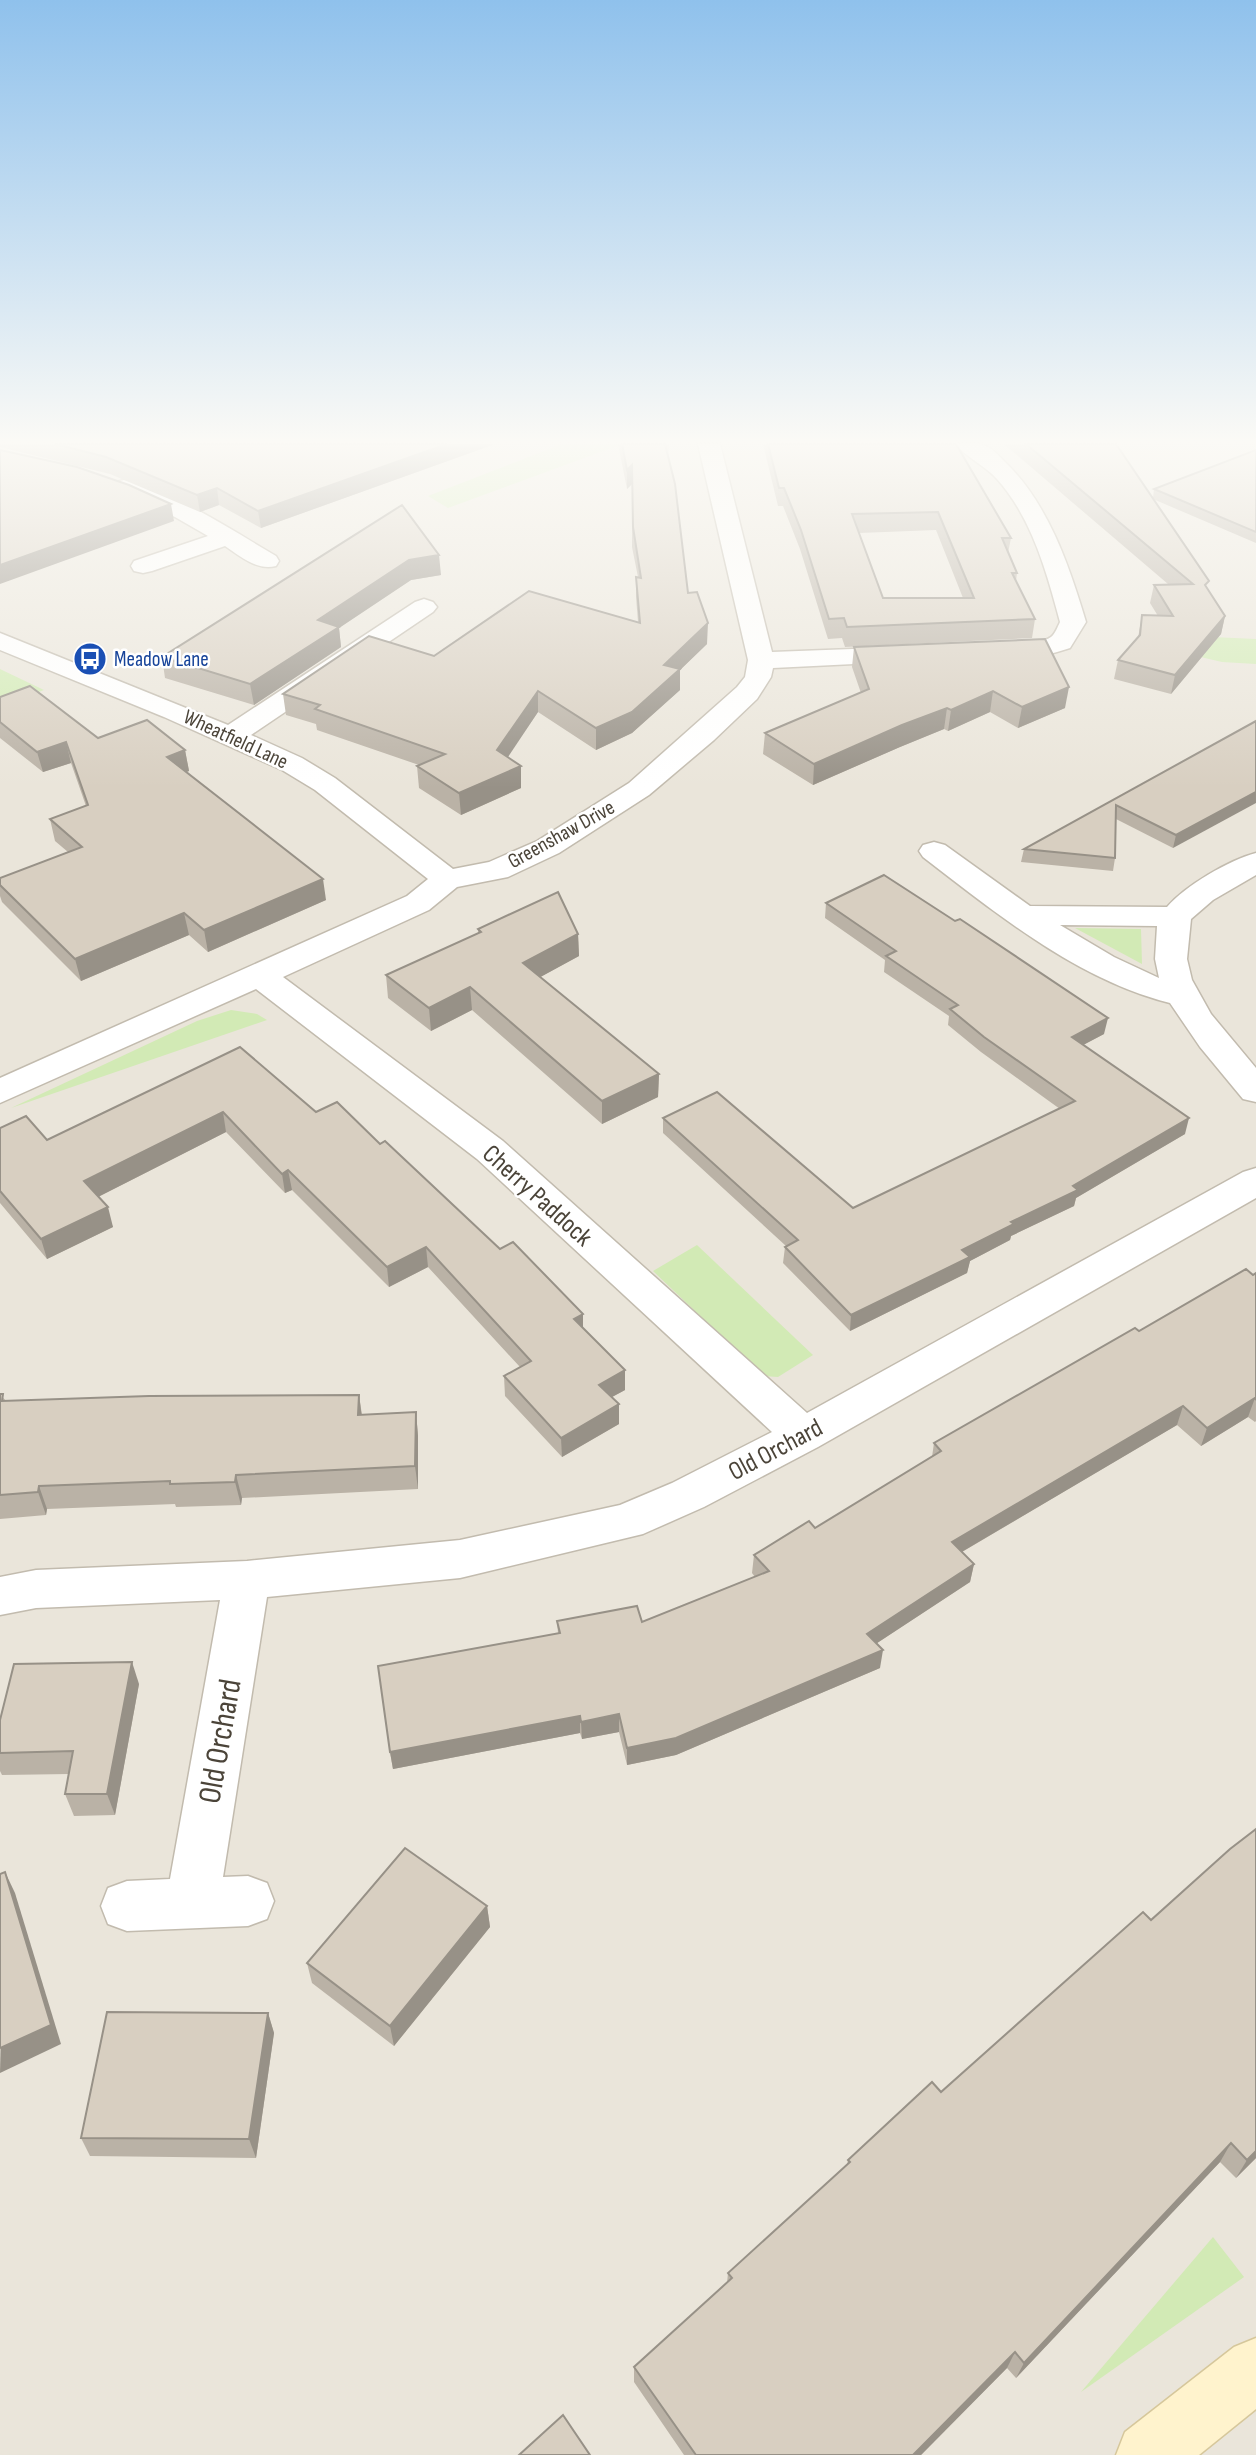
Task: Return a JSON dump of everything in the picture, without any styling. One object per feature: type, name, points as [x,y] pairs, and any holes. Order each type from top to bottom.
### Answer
[{"type":"street","points":[[143,566],[165,559]]},
{"type":"street","points":[[263,559],[267,561]]},
{"type":"street","points":[[737,559],[761,660],[925,654]]},
{"type":"street","points":[[980,653],[1041,649],[1061,642],[1073,622],[1054,559]]},
{"type":"street","points":[[232,735],[424,607]]},
{"type":"street","name":"Wheatfield Lane","points":[[0,641],[232,735],[292,764],[325,784],[447,879]]},
{"type":"street","name":"Greenshaw Drive","points":[[0,1092],[418,903],[447,879],[497,870],[548,847],[639,789],[704,734],[747,693],[758,677],[761,660]]},
{"type":"street","points":[[934,851],[1020,915],[1131,981],[1155,990],[1184,996]]},
{"type":"street","points":[[1256,862],[1192,900],[1175,917],[1168,953],[1172,972],[1200,1026],[1256,1091]]},
{"type":"street","points":[[1020,915],[1175,917]]},
{"type":"street","name":"Cherry Paddock","points":[[258,974],[490,1150],[803,1435]]},
{"type":"street","name":"Old Orchard","points":[[0,1596],[36,1589],[247,1580],[460,1559],[627,1521],[688,1495],[803,1435],[1256,1181]]},
{"type":"street","name":"Old Orchard","points":[[192,1903],[247,1580]]},
{"type":"street","points":[[127,1906],[247,1901]]},
{"type":"street","points":[[1148,2455],[1256,2369]]},
{"type":"shaded area","points":[[0,559],[1256,559],[1256,2455],[0,2455]]},
{"type":"green space","points":[[1190,636],[1256,639],[1256,664],[1222,662],[1192,655]]},
{"type":"green space","points":[[0,669],[2,670],[44,690],[0,707]]},
{"type":"green space","points":[[1075,928],[1141,929],[1142,964]]},
{"type":"green space","points":[[231,1010],[257,1014],[267,1020],[11,1108],[197,1021]]},
{"type":"green space","points":[[697,1245],[813,1355],[778,1377],[763,1376],[653,1271]]},
{"type":"green space","points":[[1213,2237],[1244,2277],[1081,2392]]},
{"type":"building","points":[[0,559],[18,559],[0,565]]},
{"type":"building","points":[[317,559],[418,559],[409,560],[318,620],[339,627],[250,684],[162,657]]},
{"type":"building","points":[[638,559],[684,559],[688,593],[697,592],[708,623],[664,665],[680,669],[632,712],[596,728],[538,691],[497,750],[521,766],[459,793],[417,766],[445,754],[315,709],[320,705],[283,694],[369,636],[434,656],[529,591],[640,623],[636,577],[641,578]]},
{"type":"building","points":[[810,559],[868,559],[883,598],[974,598],[957,559],[1011,559],[1017,573],[1012,573],[1035,619],[847,627],[844,618],[829,619]]},
{"type":"building","points":[[1163,559],[1194,559],[1209,581],[1205,585],[1225,616],[1175,675],[1118,660],[1140,635],[1142,615],[1173,616],[1154,585],[1193,584]]},
{"type":"building","points":[[1045,639],[1069,687],[1022,707],[993,691],[951,710],[947,708],[902,725],[814,764],[765,733],[869,689],[854,647]]},
{"type":"building","points":[[30,686],[98,738],[147,720],[185,750],[167,757],[323,879],[204,930],[184,913],[75,959],[0,885],[0,878],[82,847],[50,819],[88,805],[66,742],[37,752],[0,722],[0,697]]},
{"type":"building","points":[[1256,721],[1256,792],[1176,835],[1116,805],[1115,858],[1024,849]]},
{"type":"building","points":[[884,875],[955,921],[960,919],[1108,1018],[1072,1037],[1189,1118],[1073,1186],[1078,1190],[1011,1222],[1014,1224],[962,1250],[970,1257],[851,1315],[785,1247],[798,1240],[663,1118],[717,1092],[853,1208],[1075,1101],[984,1037],[950,1009],[958,1005],[886,956],[896,951],[826,903]]},
{"type":"building","points":[[558,892],[578,934],[523,963],[659,1074],[602,1101],[470,987],[429,1008],[386,975],[481,932],[478,929]]},
{"type":"building","points":[[240,1047],[316,1112],[337,1102],[380,1144],[385,1141],[500,1249],[513,1242],[583,1314],[574,1319],[625,1370],[599,1385],[619,1404],[561,1438],[504,1376],[531,1361],[426,1247],[387,1267],[288,1170],[282,1174],[223,1112],[84,1181],[108,1207],[41,1239],[0,1191],[0,1128],[26,1116],[47,1140]]},
{"type":"building","points":[[1246,1269],[1253,1275],[1256,1273],[1256,1400],[1255,1398],[1207,1428],[1183,1406],[952,1542],[974,1564],[867,1634],[883,1650],[676,1738],[627,1748],[619,1714],[581,1722],[580,1716],[390,1752],[378,1666],[560,1633],[557,1621],[637,1606],[642,1622],[769,1571],[754,1555],[809,1521],[815,1528],[941,1451],[934,1443],[1135,1328],[1139,1331]]},
{"type":"building","points":[[0,1394],[3,1394],[2,1401],[149,1396],[359,1395],[358,1415],[416,1412],[415,1466],[236,1475],[235,1482],[170,1484],[170,1481],[39,1486],[38,1492],[0,1495]]},
{"type":"building","points":[[132,1662],[107,1794],[65,1794],[73,1751],[0,1753],[0,1720],[14,1664]]},
{"type":"building","points":[[1256,1829],[1256,2151],[1247,2160],[1231,2143],[1024,2363],[1015,2352],[913,2455],[696,2455],[634,2367],[732,2278],[728,2273],[850,2162],[848,2160],[932,2082],[941,2092],[1143,1912],[1151,1920]]},
{"type":"building","points":[[405,1848],[487,1906],[390,2026],[307,1963]]},
{"type":"building","points":[[5,1872],[51,2025],[0,2048],[0,1874]]},
{"type":"building","points":[[107,2012],[268,2013],[249,2139],[81,2138]]},
{"type":"building","points":[[563,2415],[590,2455],[519,2455]]},
{"type":"place","name":"Meadow Lane","points":[[90,659]]}]
